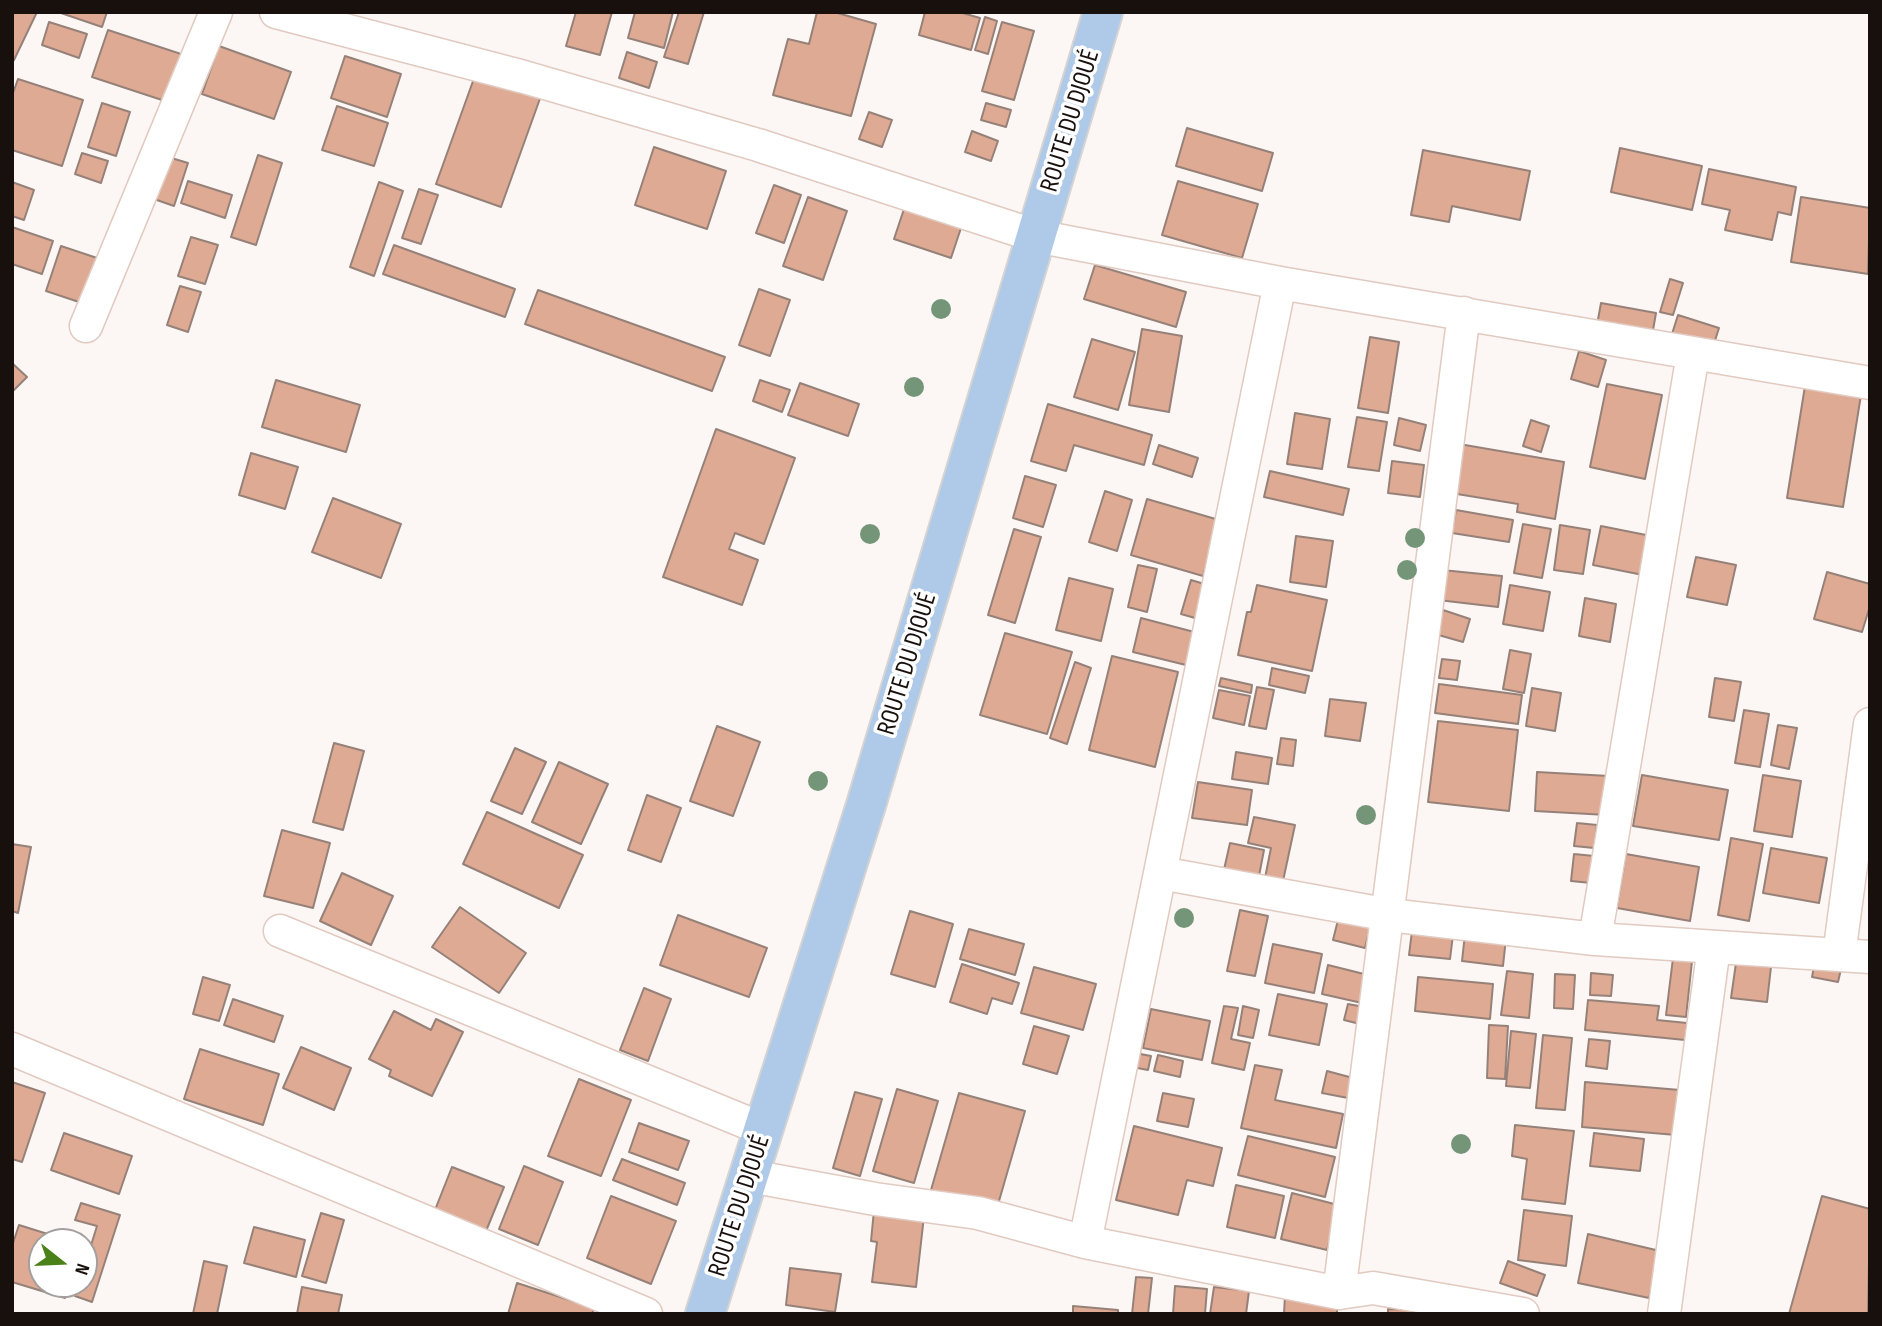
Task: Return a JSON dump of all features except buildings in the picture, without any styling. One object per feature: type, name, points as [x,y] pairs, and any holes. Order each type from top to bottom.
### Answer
[{"type":"main road","name":"ROUTE DU DJOUÉ","points":[[705,1314],[765,1130],[1103,12]]},
{"type":"street","points":[[86,326],[216,12]]},
{"type":"street","points":[[276,12],[361,22],[758,145],[1036,236],[1280,283],[1870,383]]},
{"type":"street","points":[[1085,1242],[1280,283]]},
{"type":"street","points":[[1339,1293],[1390,915],[1464,313]]},
{"type":"street","points":[[1595,939],[1693,354]]},
{"type":"street","points":[[1161,873],[1390,915],[1595,939],[1854,956],[1870,724]]},
{"type":"street","points":[[280,931],[765,1130]]},
{"type":"street","points":[[1664,1314],[1714,947]]},
{"type":"street","points":[[12,1049],[646,1314]]},
{"type":"street","points":[[750,1176],[875,1199],[978,1213],[1085,1242],[1373,1301],[1523,1314]]}]
